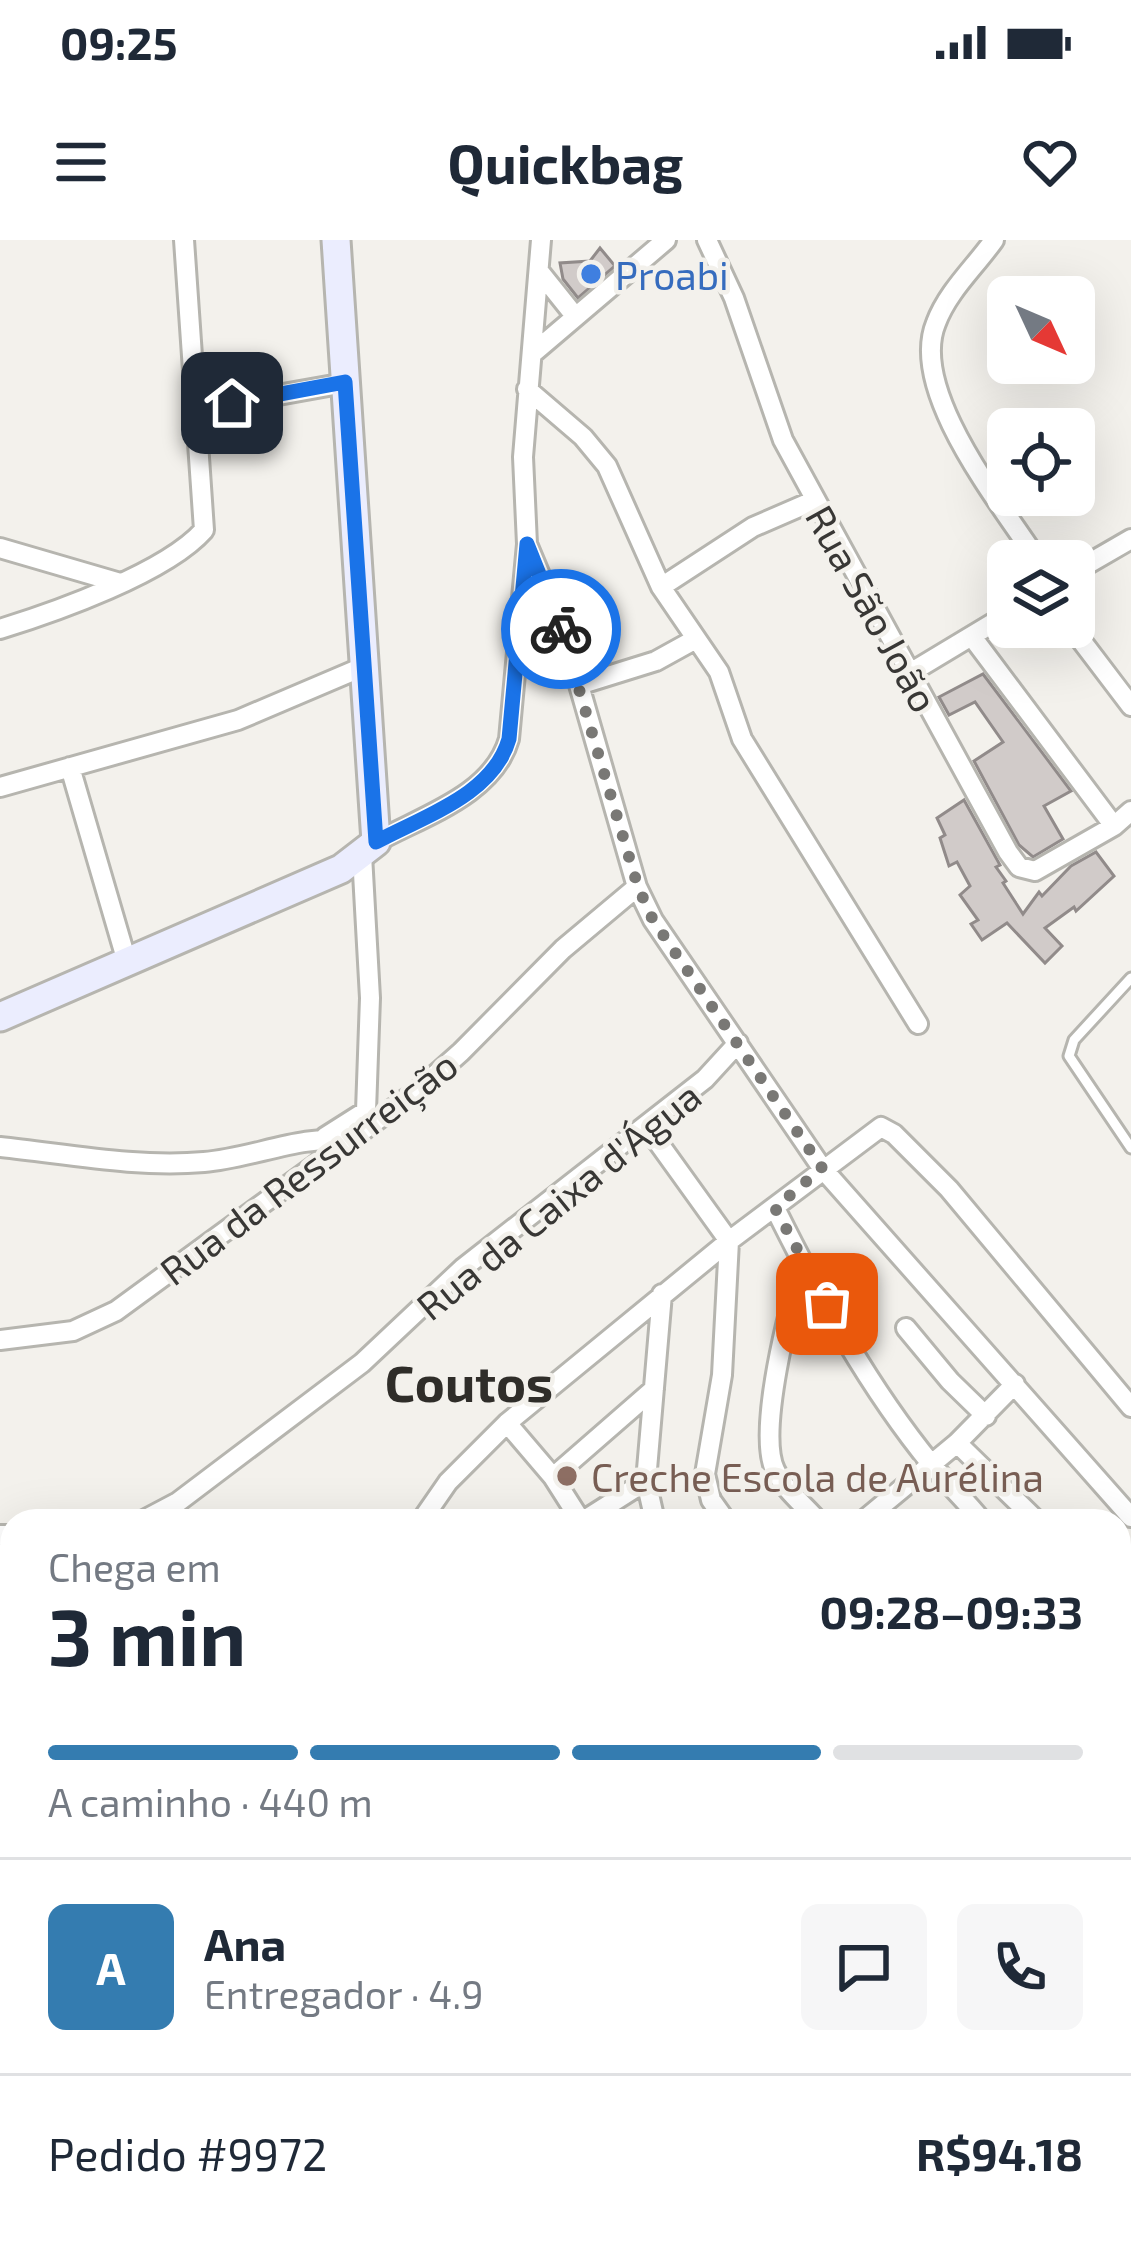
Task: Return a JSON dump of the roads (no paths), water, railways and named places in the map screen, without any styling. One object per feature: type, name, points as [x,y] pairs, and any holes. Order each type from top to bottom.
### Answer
[{"type":"street","points":[[0,629],[120,583],[168,557],[204,530],[184,240]]},
{"type":"street","points":[[325,1137],[366,1111],[370,998],[365,666],[336,240]]},
{"type":"street","points":[[0,1017],[341,869],[473,790],[503,761],[527,544],[527,389],[541,240]]},
{"type":"street","points":[[532,354],[666,240]]},
{"type":"street","name":"Rua São João","points":[[707,240],[734,298],[783,440],[813,501],[1019,867],[1035,871],[1114,826],[1131,811]]},
{"type":"street","points":[[994,240],[955,289],[935,324],[929,353],[932,376],[970,457],[1024,540]]},
{"type":"street","points":[[539,271],[575,316]]},
{"type":"street","points":[[194,410],[345,382]]},
{"type":"street","points":[[527,389],[583,436],[607,466],[662,586],[718,672],[742,739],[918,1024]]},
{"type":"street","points":[[662,586],[753,527],[813,501]]},
{"type":"street","points":[[527,544],[555,611],[638,887],[653,920],[822,1168],[1124,1509]]},
{"type":"street","points":[[0,548],[120,583]]},
{"type":"street","points":[[1095,562],[1127,548]]},
{"type":"street","points":[[910,673],[987,628]]},
{"type":"street","points":[[973,638],[1114,826]]},
{"type":"street","points":[[579,685],[656,661],[694,640]]},
{"type":"street","points":[[1087,648],[1131,706]]},
{"type":"street","points":[[0,787],[238,720],[365,666]]},
{"type":"street","points":[[70,767],[127,962]]},
{"type":"street","name":"Rua da Ressurreição","points":[[0,1340],[73,1331],[116,1311],[351,1141],[461,1052],[528,981],[638,887]]},
{"type":"street","name":"Rua da Caixa d'Água","points":[[165,1509],[362,1363],[463,1268],[647,1127],[705,1079],[738,1043]]},
{"type":"street","points":[[647,1127],[729,1240],[722,1375],[705,1474],[717,1509]]},
{"type":"street","points":[[429,1509],[448,1482],[507,1423],[729,1240],[872,1130],[886,1128],[950,1189],[1131,1407]]},
{"type":"street","points":[[0,1147],[111,1159],[205,1162],[325,1137],[351,1141]]},
{"type":"street","points":[[775,1208],[874,1384],[931,1464],[971,1509]]},
{"type":"street","points":[[803,1264],[775,1384],[770,1449],[781,1480],[807,1509]]},
{"type":"street","points":[[652,1509],[646,1481],[662,1294]]},
{"type":"street","points":[[906,1328],[986,1416]]},
{"type":"street","points":[[877,1509],[957,1443],[1015,1384]]},
{"type":"street","points":[[554,1477],[654,1389]]},
{"type":"street","points":[[507,1423],[554,1477],[574,1509]]},
{"type":"street","points":[[957,1443],[1025,1509]]},
{"type":"street","points":[[601,1509],[646,1481]]},
{"type":"lane","points":[[1131,979],[1074,1040],[1069,1056],[1131,1148]]},
{"type":"place","name":"Proabi","points":[[591,274]]},
{"type":"place","name":"Creche Escola de Aurélina","points":[[567,1476]]},
{"type":"district","name":"Coutos","points":[[469,1381]]}]
